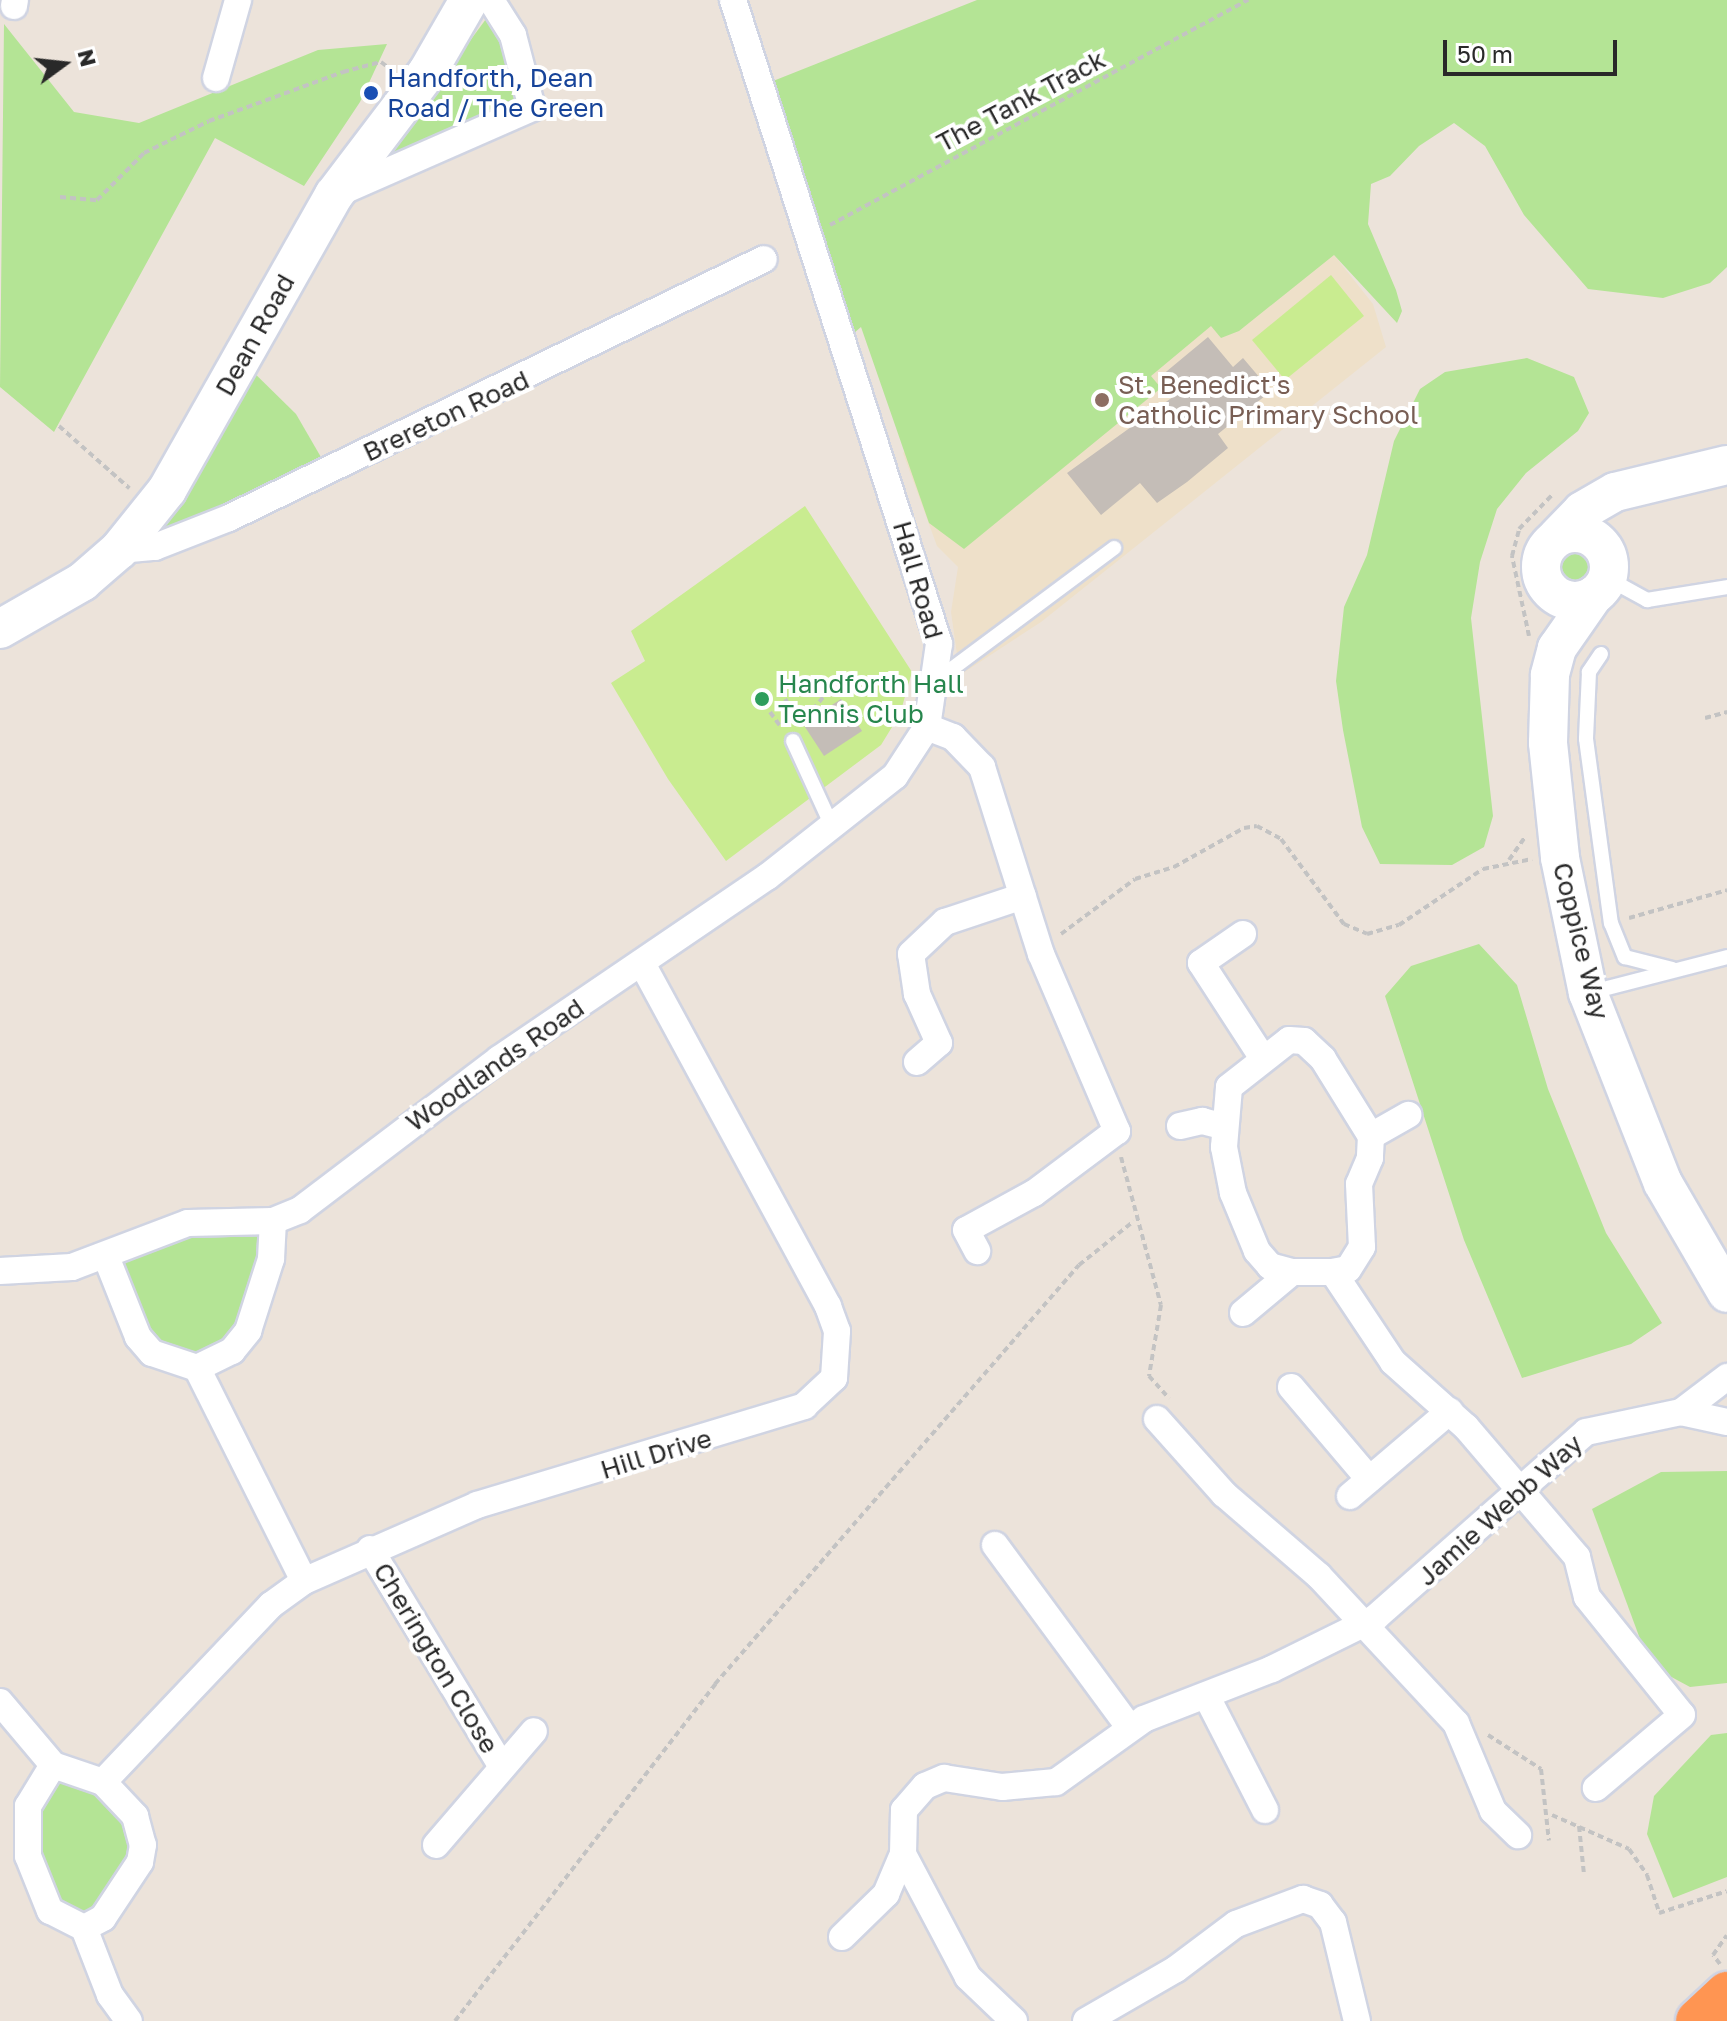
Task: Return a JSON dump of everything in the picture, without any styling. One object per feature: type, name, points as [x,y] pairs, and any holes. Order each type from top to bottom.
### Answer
[{"type":"highway","points":[[1698,2021],[1727,1994]]},
{"type":"street","points":[[216,78],[238,0]]},
{"type":"street","name":"Hall Road","points":[[733,0],[812,234],[939,644],[937,680],[927,727]]},
{"type":"street","points":[[334,195],[532,108],[513,35],[466,4]]},
{"type":"street","name":"Dean Road","points":[[0,629],[82,582],[119,550],[153,508],[334,195],[416,87],[466,4]]},
{"type":"street","name":"Brereton Road","points":[[119,550],[155,547],[229,518],[764,259]]},
{"type":"street","points":[[1602,576],[1573,601],[1546,585],[1540,564],[1557,537],[1593,505],[1727,465]]},
{"type":"street","points":[[1557,648],[1602,576],[1625,511],[1645,487]]},
{"type":"street","points":[[1557,537],[1591,537],[1602,576]]},
{"type":"street","name":"Coppice Way","points":[[1546,585],[1557,648],[1549,759],[1560,858],[1588,993],[1663,1183],[1719,1264],[1727,1293]]},
{"type":"street","points":[[927,727],[953,737],[982,767],[1037,942],[1117,1131],[1010,1209],[966,1230],[977,1251]]},
{"type":"street","name":"Woodlands Road","points":[[0,1271],[107,1259],[188,1223],[273,1221],[300,1210],[499,1059],[767,877],[895,776],[927,727]]},
{"type":"street","points":[[917,1062],[939,1043],[917,994],[911,954],[945,922],[1023,896]]},
{"type":"street","points":[[1243,934],[1201,963],[1262,1057]]},
{"type":"street","name":"Hill Drive","points":[[103,1782],[271,1605],[304,1581],[370,1549],[477,1505],[765,1421],[804,1406],[834,1378],[837,1331],[828,1306],[642,963]]},
{"type":"street","points":[[1289,1040],[1304,1041],[1323,1059],[1371,1136],[1370,1158],[1359,1184],[1362,1247],[1348,1269],[1292,1272],[1270,1266],[1244,1228],[1222,1126],[1229,1087],[1262,1057],[1289,1040]]},
{"type":"street","points":[[1371,1136],[1408,1115]]},
{"type":"street","points":[[1180,1126],[1202,1121],[1222,1126]]},
{"type":"street","points":[[107,1259],[145,1345],[172,1364],[197,1368],[232,1351],[248,1331],[271,1259],[273,1221]]},
{"type":"street","points":[[1243,1313],[1292,1272]]},
{"type":"street","points":[[1333,1272],[1393,1362],[1450,1411],[1577,1557],[1587,1597],[1682,1715],[1596,1788]]},
{"type":"street","points":[[197,1368],[304,1581]]},
{"type":"street","name":"Jamie Webb Way","points":[[1681,1412],[1727,1377]]},
{"type":"street","points":[[1291,1387],[1359,1488],[1450,1411]]},
{"type":"street","name":"Jamie Webb Way","points":[[903,1854],[904,1810],[933,1781],[1044,1786],[1130,1728],[1207,1697],[1368,1621],[1483,1529],[1519,1490],[1586,1432],[1681,1412],[1727,1422]]},
{"type":"street","points":[[1169,1415],[1186,1455],[1368,1621],[1456,1723],[1493,1811],[1518,1835]]},
{"type":"street","points":[[995,1545],[1130,1728]]},
{"type":"street","name":"Cherington Close","points":[[370,1549],[502,1767]]},
{"type":"street","points":[[1207,1697],[1265,1810]]},
{"type":"street","points":[[0,1702],[53,1765],[103,1782],[135,1816],[143,1845],[126,1890],[103,1918],[84,1928]]},
{"type":"street","name":"Cherington Close","points":[[436,1845],[534,1731]]},
{"type":"street","points":[[53,1765],[28,1806],[28,1856],[50,1911],[84,1928],[110,1995],[129,2021]]},
{"type":"street","points":[[842,1937],[886,1894],[903,1854]]},
{"type":"street","points":[[903,1854],[968,1977],[1014,2021]]},
{"type":"street","points":[[1086,2021],[1176,1969],[1236,1924],[1303,1899],[1320,1905],[1333,1922],[1357,2021]]},
{"type":"lane","points":[[937,680],[1114,548]]},
{"type":"lane","points":[[1602,576],[1647,600],[1727,587]]},
{"type":"lane","points":[[1601,654],[1589,672],[1587,714],[1601,872],[1611,923],[1625,957],[1672,969]]},
{"type":"lane","points":[[793,741],[831,824]]},
{"type":"lane","points":[[1588,993],[1727,957]]},
{"type":"path","name":"The Tank Track","points":[[812,234],[1248,0]]},
{"type":"path","points":[[60,197],[97,200],[144,153],[209,121],[343,72],[381,62],[416,87]]},
{"type":"path","points":[[59,426],[153,508]]},
{"type":"path","points":[[793,741],[801,722],[834,684]]},
{"type":"path","points":[[785,699],[801,722]]},
{"type":"path","points":[[1705,718],[1727,712]]},
{"type":"path","points":[[1037,942],[1079,923],[1135,879],[1174,867],[1244,828],[1257,826],[1281,839],[1344,924],[1367,934],[1399,925],[1483,869],[1509,860]]},
{"type":"path","points":[[1611,923],[1727,890]]},
{"type":"path","points":[[1117,1131],[1134,1221],[1161,1305],[1149,1376],[1169,1415]]},
{"type":"path","points":[[455,2021],[745,1649],[1079,1265],[1134,1221]]},
{"type":"path","points":[[1479,1729],[1541,1769],[1551,1815],[1549,1841]]},
{"type":"path","points":[[1551,1815],[1606,1835],[1640,1861],[1659,1913],[1727,1891]]},
{"type":"path","points":[[1579,1826],[1584,1874]]},
{"type":"path","points":[[1726,1936],[1713,1955],[1727,1972]]},
{"type":"shaded area","name":"St. Benedict's Catholic Primary School","points":[[1221,113],[1373,304],[1386,347],[1041,622],[960,675],[951,612],[958,567],[937,546],[903,453]]},
{"type":"green space","points":[[977,0],[1727,0],[1727,267],[1710,283],[1663,298],[1588,289],[1524,215],[1485,146],[1454,123],[1419,146],[1390,176],[1371,184],[1368,224],[1396,290],[1402,311],[1397,323],[1334,255],[1239,331],[1221,338],[1211,326],[1151,376],[1161,388],[964,549],[929,523],[861,327],[847,339],[763,85]]},
{"type":"green space","points":[[486,19],[498,27],[520,100],[379,164]]},
{"type":"green space","points":[[4,24],[74,112],[139,123],[318,50],[387,44],[360,102],[304,186],[215,138],[54,432],[0,387]]},
{"type":"green space","points":[[1331,275],[1364,316],[1285,380],[1252,340]]},
{"type":"green space","points":[[1527,358],[1574,377],[1589,413],[1578,431],[1526,473],[1497,509],[1480,562],[1471,618],[1493,816],[1484,847],[1452,865],[1380,864],[1362,827],[1336,681],[1344,607],[1367,555],[1394,441],[1420,389],[1445,372]]},
{"type":"green space","points":[[242,361],[296,414],[329,471],[155,547],[153,508]]},
{"type":"green space","name":"Handforth Hall Tennis Club","points":[[805,506],[912,672],[900,714],[881,745],[726,861],[668,779],[611,683],[645,661],[631,631]]},
{"type":"green space","points":[[1576,550],[1587,554],[1591,565],[1587,576],[1576,580],[1565,576],[1561,565],[1565,554]]},
{"type":"green space","points":[[1479,944],[1517,985],[1548,1089],[1606,1233],[1662,1323],[1631,1344],[1522,1378],[1464,1240],[1385,996],[1411,966]]},
{"type":"green space","points":[[273,1221],[260,1302],[215,1362],[152,1353],[107,1259],[158,1231]]},
{"type":"green space","points":[[1727,1471],[1727,1683],[1690,1687],[1664,1673],[1643,1647],[1592,1509],[1661,1472]]},
{"type":"green space","points":[[1727,1733],[1727,1877],[1673,1898],[1647,1834],[1654,1796],[1711,1735]]},
{"type":"green space","points":[[78,1770],[143,1845],[103,1918],[50,1911],[28,1806],[38,1784]]},
{"type":"building","points":[[1208,337],[1233,367],[1243,358],[1271,391],[1218,434],[1228,448],[1187,482],[1157,503],[1140,483],[1101,515],[1067,473],[1177,394],[1161,376]]},
{"type":"building","points":[[841,699],[862,731],[824,756],[803,724]]},
{"type":"place","name":"Handforth, Dean Road / The Green","points":[[371,93]]},
{"type":"place","name":"St. Benedict's Catholic Primary School","points":[[1102,400]]},
{"type":"place","name":"Handforth Hall Tennis Club","points":[[762,699]]}]
